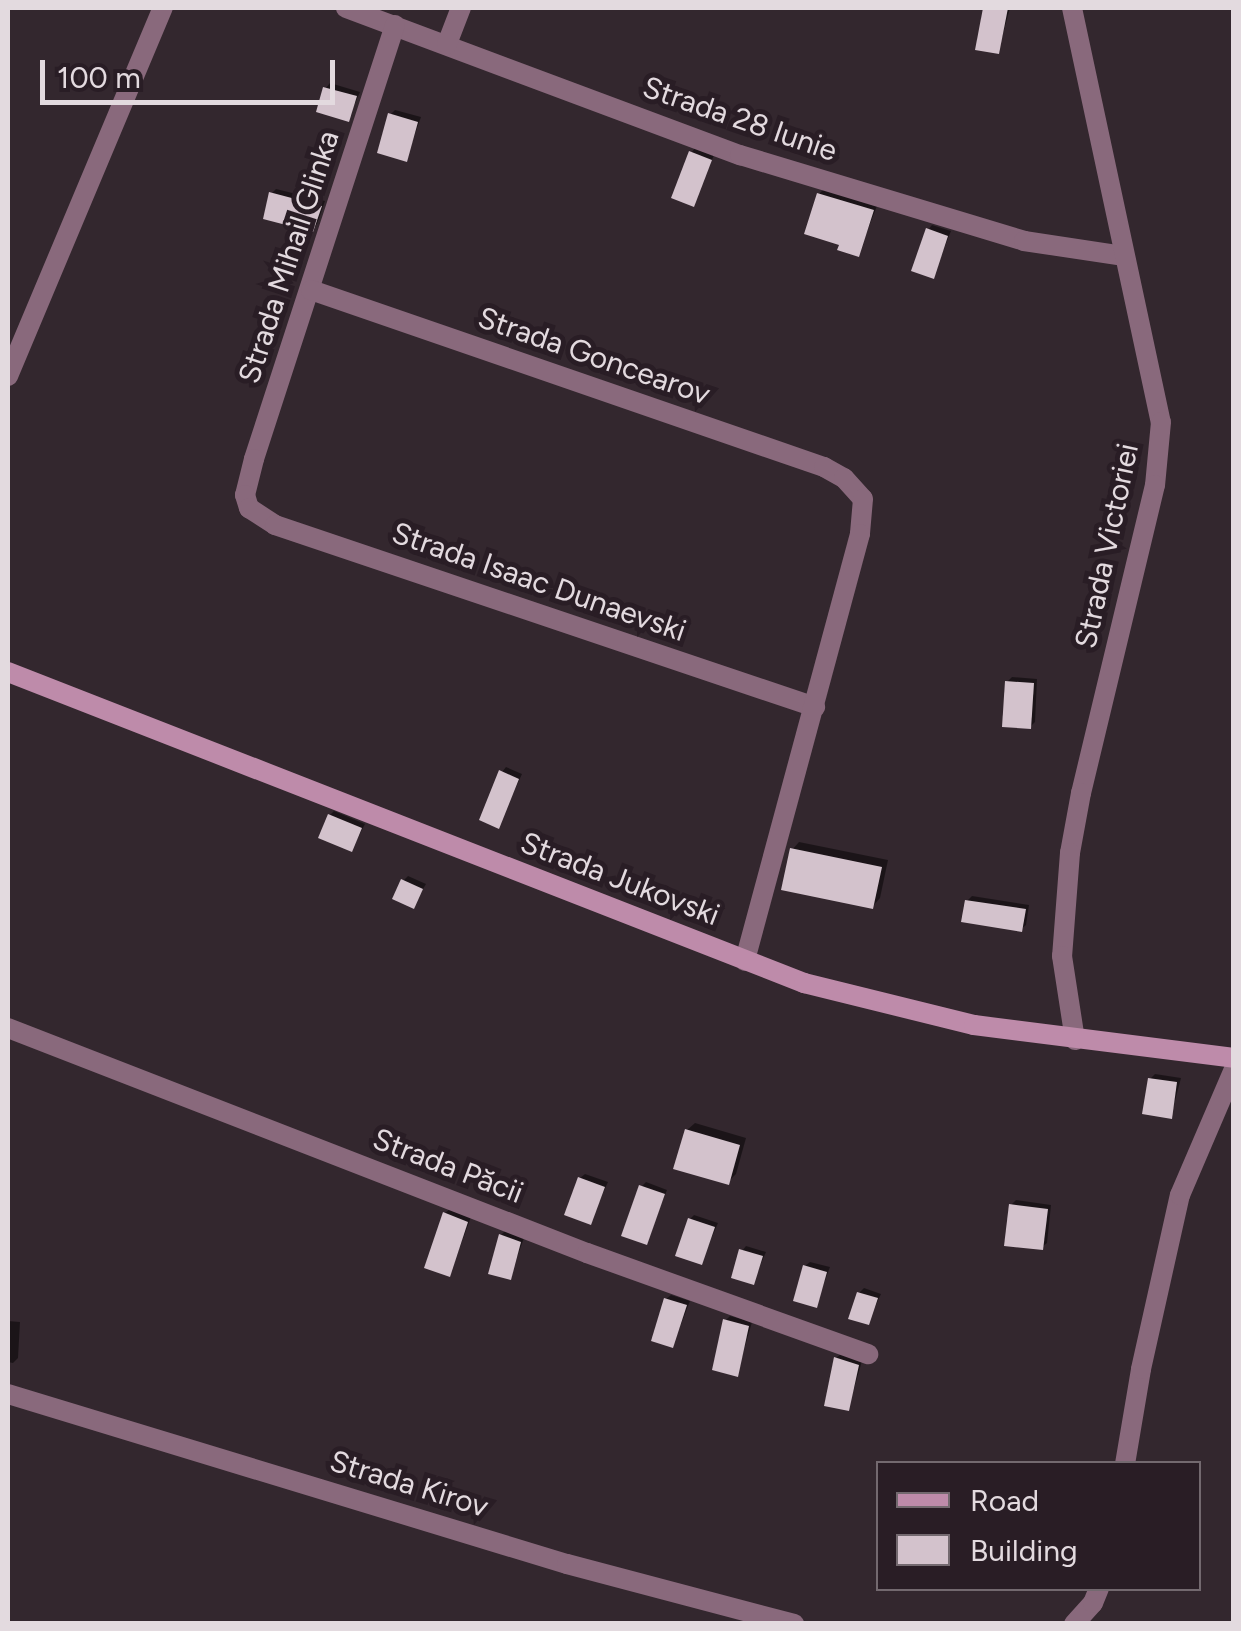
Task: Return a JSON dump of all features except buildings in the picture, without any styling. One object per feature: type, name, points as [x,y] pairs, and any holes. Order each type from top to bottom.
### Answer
[{"type":"main road","name":"Strada Jukovski","points":[[8,672],[745,960],[868,1001],[974,1025],[1234,1058]]},
{"type":"street","points":[[8,376],[163,8]]},
{"type":"street","name":"Strada 28 Iunie","points":[[346,8],[740,155],[1024,242],[1123,256]]},
{"type":"street","points":[[447,44],[461,8]]},
{"type":"street","name":"Strada Victoriei","points":[[1072,8],[1123,256],[1157,386],[1160,454],[1070,853],[1062,956],[1075,1040]]},
{"type":"street","name":"Strada Mihail Glinka","points":[[249,508],[246,484],[395,25]]},
{"type":"street","name":"Strada Goncearov","points":[[311,290],[824,468],[853,486],[863,499],[860,534],[815,707]]},
{"type":"street","name":"Strada Isaac Dunaevski","points":[[249,508],[275,525],[815,707]]},
{"type":"street","points":[[745,960],[815,707]]},
{"type":"street","name":"Strada Păcii","points":[[8,1028],[587,1252],[868,1354]]},
{"type":"street","points":[[1126,1461],[1144,1351],[1180,1195],[1234,1069]]},
{"type":"street","name":"Strada Kirov","points":[[8,1394],[566,1564],[794,1624]]},
{"type":"street","points":[[1074,1624],[1093,1604],[1098,1591]]}]
